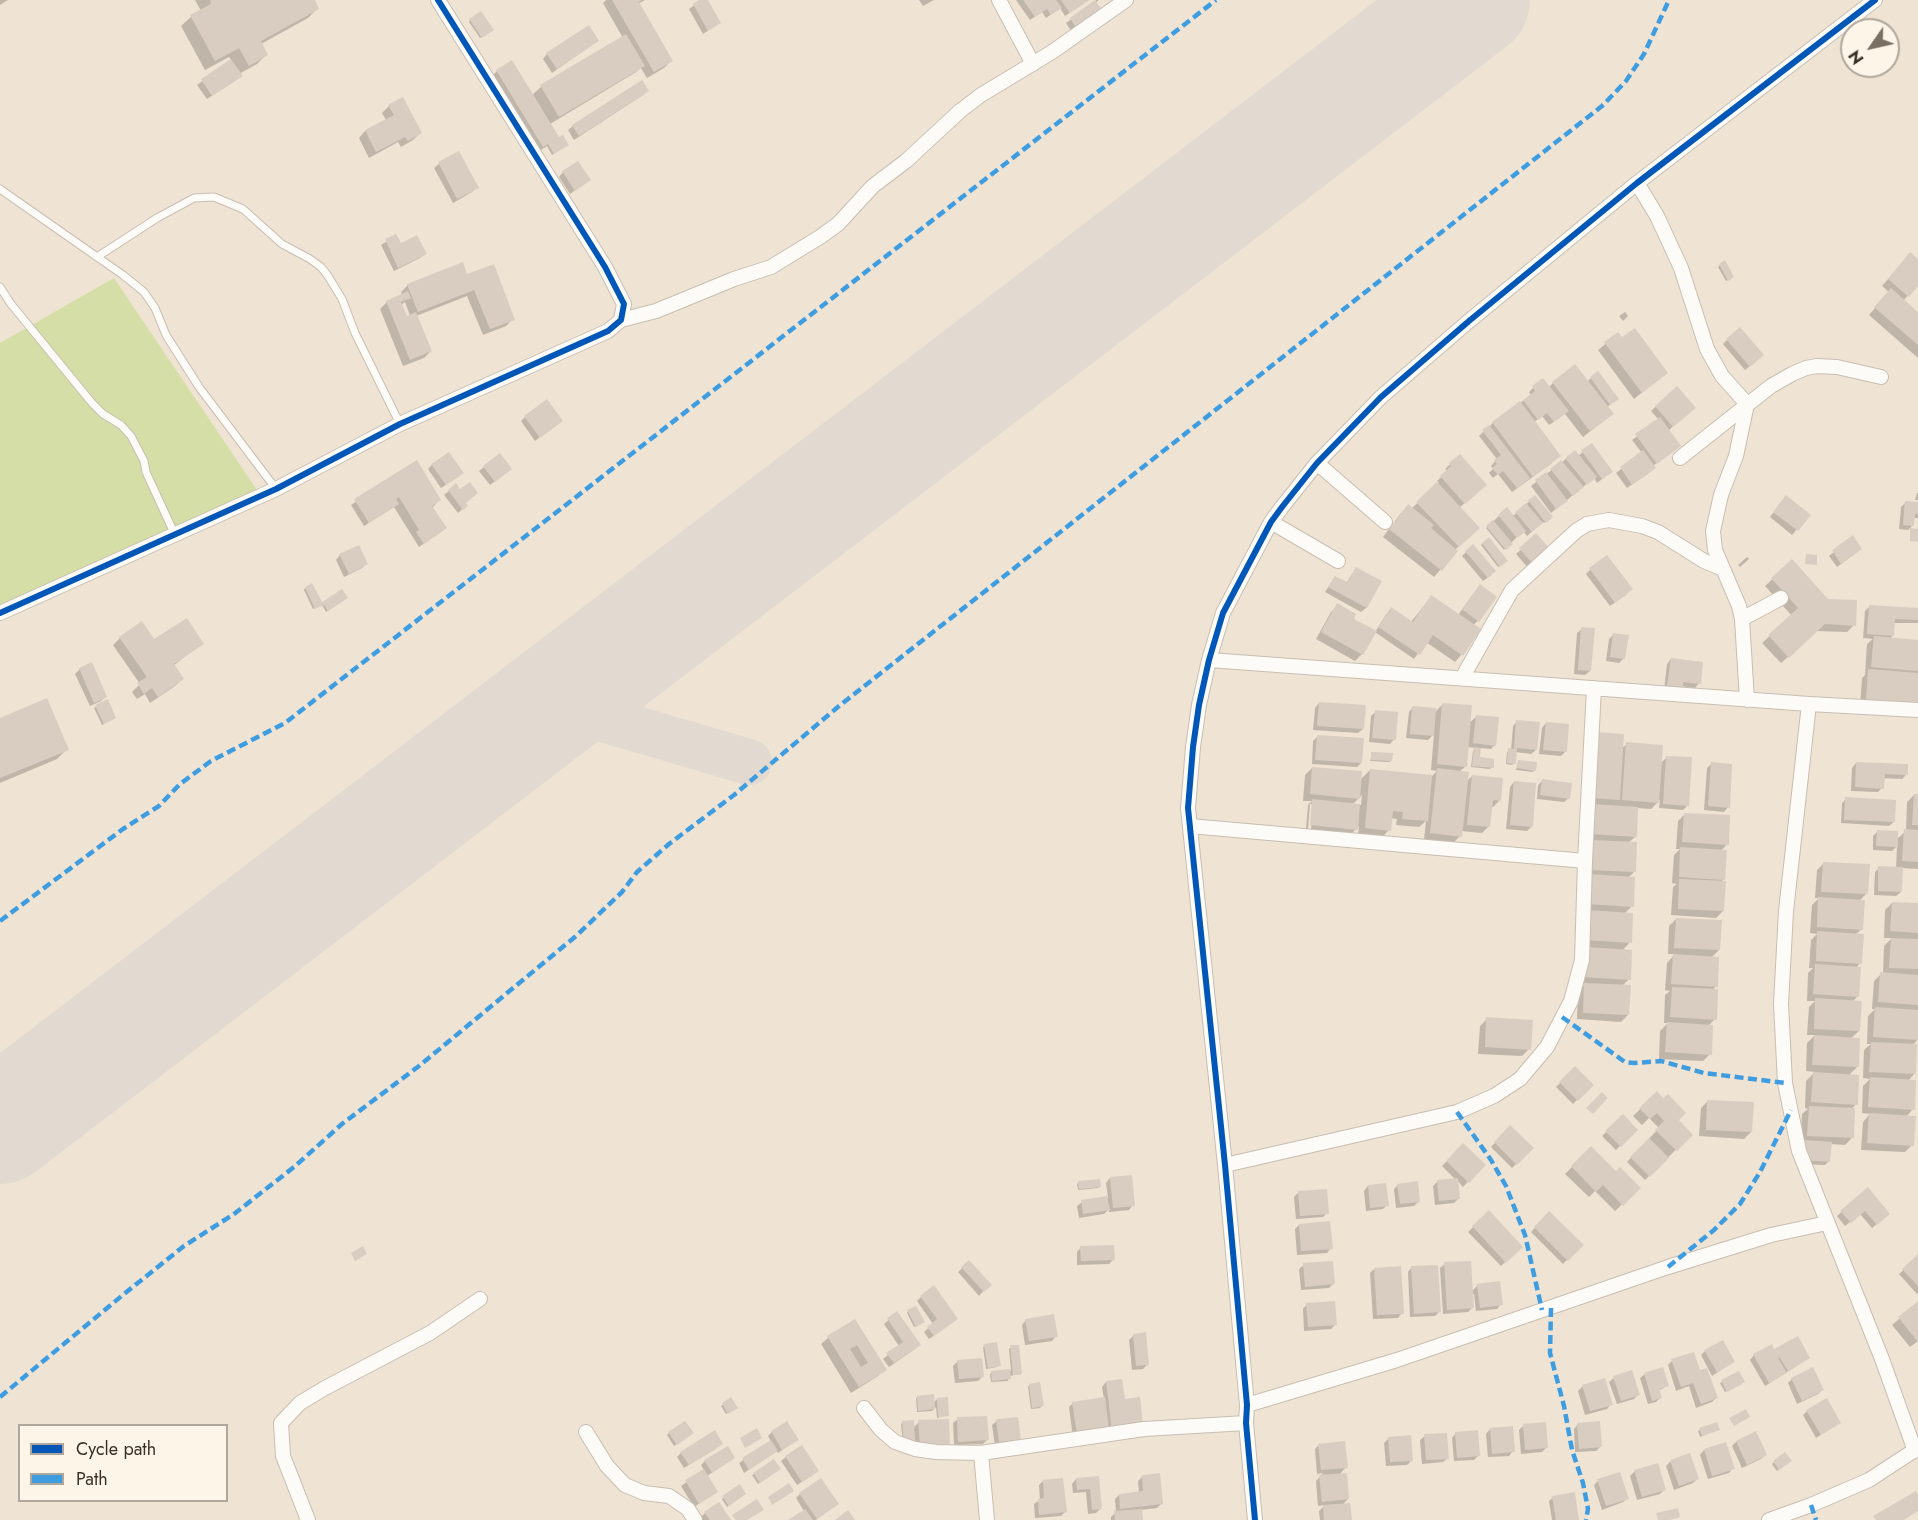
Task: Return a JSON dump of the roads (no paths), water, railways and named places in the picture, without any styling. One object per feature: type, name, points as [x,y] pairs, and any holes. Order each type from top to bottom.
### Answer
[{"type":"street","points":[[438,0],[605,267],[624,304],[621,320]]},
{"type":"street","points":[[999,0],[1033,64]]},
{"type":"street","points":[[0,613],[276,489],[400,424],[608,331],[621,320],[656,311],[734,279],[771,267],[838,224],[873,186],[906,161],[960,111],[981,95],[1033,64],[1126,0]]},
{"type":"street","points":[[1255,1520],[1225,1165],[1188,808],[1199,705],[1223,613],[1271,522],[1317,463],[1381,397],[1469,321],[1637,183],[1875,0]]},
{"type":"street","points":[[1637,183],[1657,216],[1681,268],[1707,349],[1722,376],[1747,404]]},
{"type":"street","points":[[1680,458],[1771,386],[1792,374],[1811,367],[1837,367],[1881,377]]},
{"type":"street","points":[[1747,404],[1736,456],[1721,495],[1713,531],[1715,550],[1740,606],[1743,619],[1747,700]]},
{"type":"street","points":[[1317,463],[1385,522]]},
{"type":"street","points":[[1462,678],[1512,590],[1576,531],[1587,524],[1609,520],[1642,526],[1658,532],[1723,569]]},
{"type":"street","points":[[1271,522],[1338,561]]},
{"type":"street","points":[[1743,619],[1780,597]]},
{"type":"street","points":[[1209,660],[1747,700],[1918,710]]},
{"type":"street","points":[[1225,1165],[1457,1112],[1494,1096],[1520,1078],[1547,1047],[1571,1001],[1582,960],[1594,688]]},
{"type":"street","points":[[1769,1520],[1869,1480],[1916,1450],[1799,1151],[1785,1083],[1781,1004],[1786,911],[1809,704]]},
{"type":"street","points":[[1190,826],[1585,861]]},
{"type":"street","points":[[1247,1405],[1396,1360],[1657,1271],[1771,1235],[1827,1223]]},
{"type":"street","points":[[308,1520],[283,1456],[281,1423],[308,1398],[430,1333],[480,1299]]},
{"type":"street","points":[[864,1408],[881,1430],[895,1442],[915,1449],[936,1452],[981,1453],[1144,1430],[1246,1423]]},
{"type":"street","points":[[586,1432],[607,1467],[625,1485],[644,1493],[669,1496],[688,1509],[695,1520]]},
{"type":"street","points":[[981,1453],[987,1520]]},
{"type":"lane","points":[[0,189],[144,292],[155,308],[166,335],[199,387],[276,489]]},
{"type":"lane","points":[[97,257],[157,218],[195,198],[214,197],[243,209],[282,244],[310,259],[328,276],[342,299],[355,333],[400,424]]},
{"type":"lane","points":[[0,287],[11,304],[92,403],[103,414],[121,425],[131,436],[144,461],[146,472],[175,536]]}]
